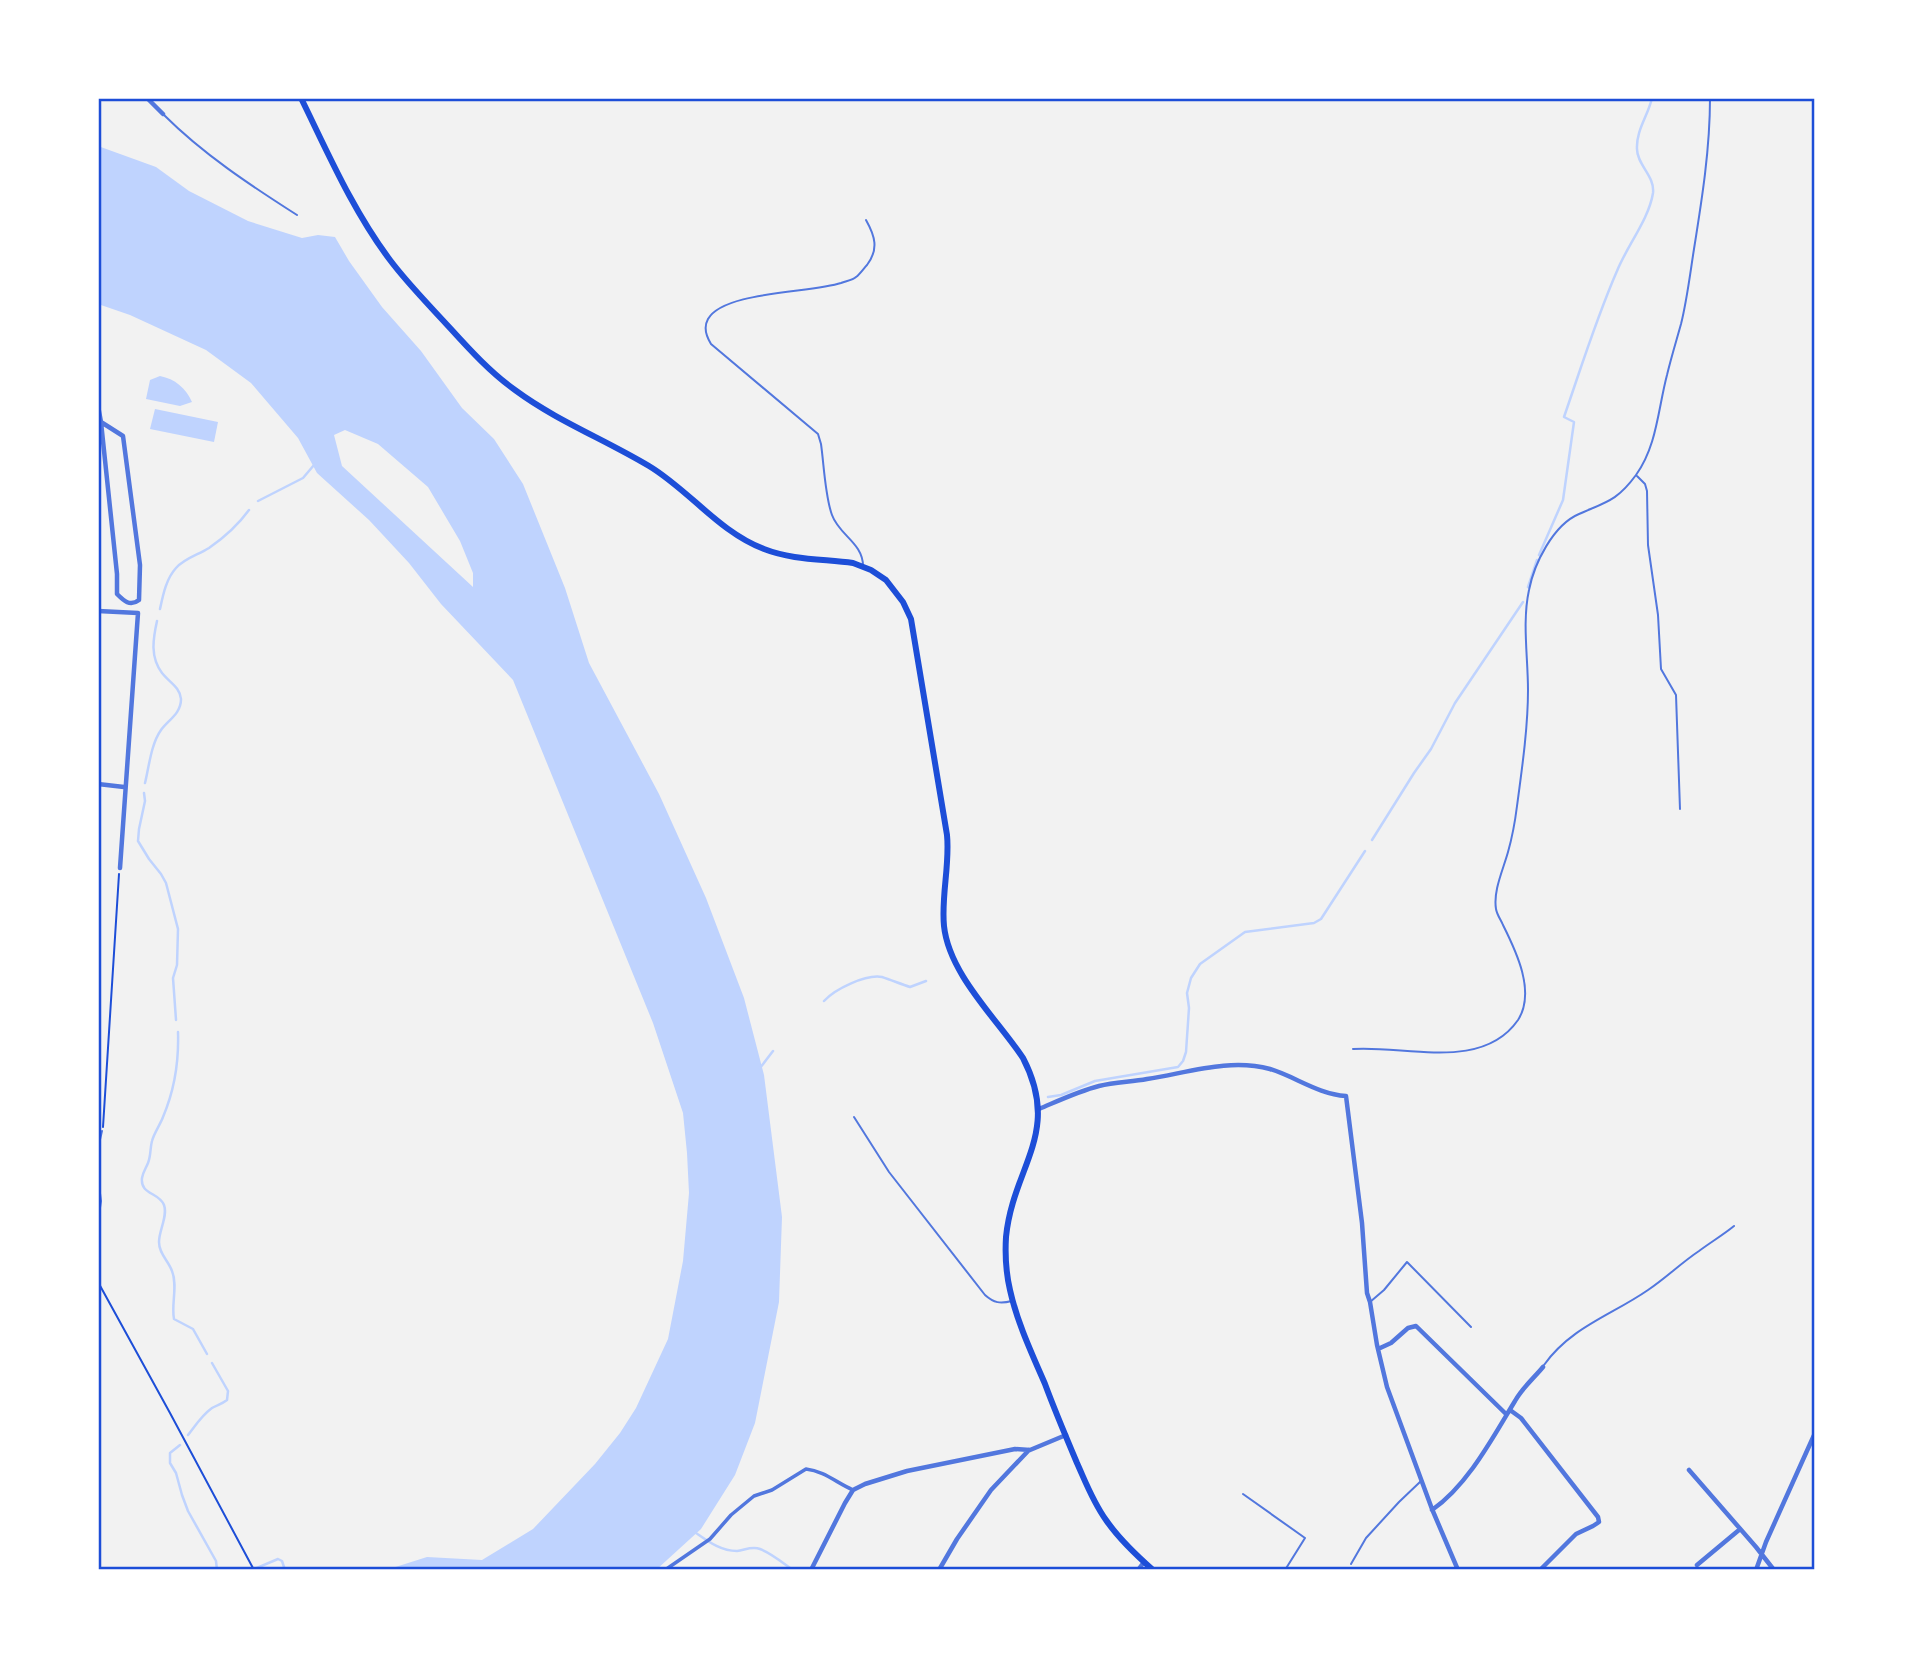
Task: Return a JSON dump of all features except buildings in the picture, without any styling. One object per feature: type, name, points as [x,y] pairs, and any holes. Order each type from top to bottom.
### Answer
[{"type":"main road","points":[[301,98],[345,187],[377,241],[412,286],[484,363],[514,390],[569,424],[650,466],[724,526],[751,544],[782,555],[853,563],[886,580],[903,602],[911,619],[947,835],[949,852],[944,926],[948,945],[957,968],[1023,1058],[1035,1084],[1039,1109],[1036,1137],[1008,1223],[1006,1254],[1013,1301],[1095,1503],[1118,1536],[1153,1570]]},
{"type":"street","points":[[147,98],[163,114]]},
{"type":"street","points":[[98,406],[117,594],[129,604],[134,604],[139,600],[141,565],[123,436],[101,422]]},
{"type":"street","points":[[98,611],[138,613],[120,868]]},
{"type":"street","points":[[98,785],[124,787]]},
{"type":"street","points":[[1039,1109],[1098,1086],[1224,1066],[1270,1069],[1322,1092],[1346,1096],[1362,1223],[1365,1283],[1378,1349],[1387,1387],[1432,1510],[1458,1570]]},
{"type":"street","points":[[1378,1349],[1391,1343],[1408,1328],[1416,1326],[1508,1412],[1521,1418],[1598,1517],[1599,1522],[1576,1534],[1540,1570]]},
{"type":"street","points":[[1432,1510],[1472,1468],[1522,1390],[1543,1367]]},
{"type":"street","points":[[1756,1570],[1815,1433]]},
{"type":"street","points":[[939,1570],[991,1490],[1030,1450],[1066,1435]]},
{"type":"street","points":[[811,1570],[853,1490],[907,1471],[1015,1449],[1030,1450]]},
{"type":"street","points":[[665,1570],[710,1539],[741,1505],[806,1469],[822,1472],[853,1490]]},
{"type":"street","points":[[1689,1469],[1774,1570]]},
{"type":"street","points":[[1697,1565],[1740,1530]]},
{"type":"street","points":[[1138,1570],[1144,1562]]},
{"type":"lane","points":[[1353,1049],[1456,1053],[1484,1046],[1501,1038],[1519,1017],[1525,1000],[1524,979],[1495,907],[1502,867],[1515,820],[1526,723],[1526,624],[1529,588],[1541,557],[1555,533],[1578,514],[1618,496],[1636,475],[1653,442],[1681,323],[1707,159],[1710,98]]},
{"type":"lane","points":[[163,114],[215,158],[297,215]]},
{"type":"lane","points":[[863,567],[860,551],[831,513],[818,434],[711,344],[705,324],[712,313],[728,304],[757,296],[831,286],[856,278],[870,261],[876,246],[874,233],[866,220]]},
{"type":"lane","points":[[1636,475],[1645,484],[1647,491],[1648,545],[1658,615],[1661,669],[1676,695],[1680,809]]},
{"type":"lane","points":[[854,1117],[889,1172],[985,1295],[1001,1304],[1013,1301]]},
{"type":"lane","points":[[98,1148],[102,1131]]},
{"type":"lane","points":[[98,1177],[101,1201],[98,1221]]},
{"type":"lane","points":[[1543,1367],[1557,1350],[1588,1325],[1647,1292],[1734,1226]]},
{"type":"lane","points":[[1370,1302],[1384,1290],[1407,1262],[1471,1328]]},
{"type":"lane","points":[[1351,1564],[1366,1538],[1422,1480]]},
{"type":"lane","points":[[1243,1494],[1305,1538],[1285,1570]]},
{"type":"path","points":[[102,1131],[120,868]]},
{"type":"path","points":[[98,1282],[254,1570]]},
{"type":"water","points":[[98,146],[156,167],[189,191],[248,221],[302,238],[318,235],[335,237],[382,307],[421,351],[462,408],[494,439],[523,484],[565,588],[589,663],[659,794],[706,898],[744,998],[764,1075],[782,1217],[779,1302],[755,1423],[735,1475],[701,1529],[656,1570],[386,1570],[427,1557],[482,1560],[533,1529],[595,1464],[620,1433],[636,1408],[668,1339],[683,1261],[689,1193],[683,1113],[653,1023],[513,680],[441,604],[409,563],[369,520],[317,473],[298,438],[251,383],[206,350],[130,315],[98,304]],"holes":[[[345,430],[378,444],[428,487],[460,541],[473,573],[473,587],[342,466],[334,435]]]},
{"type":"water","points":[[160,376],[179,385],[187,392],[192,402],[180,406],[146,399],[150,380]]},
{"type":"water","points":[[155,409],[218,422],[214,442],[150,429]]},
{"type":"waterway","points":[[1539,555],[1563,500],[1574,422],[1564,417],[1609,289],[1651,203],[1653,187],[1637,149],[1638,136],[1652,98]]},
{"type":"waterway","points":[[258,501],[303,478],[314,465]]},
{"type":"waterway","points":[[160,609],[167,582],[176,568],[220,540],[249,510]]},
{"type":"waterway","points":[[1528,587],[1537,560]]},
{"type":"waterway","points":[[1372,840],[1431,749],[1455,703],[1523,602]]},
{"type":"waterway","points":[[145,783],[155,742],[161,730],[177,713],[181,699],[179,691],[162,673],[156,661],[154,641],[157,621]]},
{"type":"waterway","points":[[144,793],[138,841],[166,883],[178,929],[177,965],[173,978],[176,1020]]},
{"type":"waterway","points":[[1048,1097],[1061,1095],[1095,1081],[1178,1067],[1186,1052],[1189,1008],[1187,993],[1191,978],[1200,964],[1245,932],[1314,923],[1321,919],[1365,851]]},
{"type":"waterway","points":[[824,1001],[843,987],[868,978],[882,977],[910,987],[926,981]]},
{"type":"waterway","points":[[178,1032],[173,1086],[151,1144],[142,1184],[164,1205],[165,1214],[159,1242],[160,1250],[174,1277],[174,1319],[193,1329],[207,1354]]},
{"type":"waterway","points":[[760,1068],[773,1051]]},
{"type":"waterway","points":[[188,1435],[208,1411],[227,1400],[228,1391],[212,1363]]},
{"type":"waterway","points":[[180,1445],[170,1453],[170,1463],[176,1473],[188,1511],[216,1561],[217,1570]]},
{"type":"waterway","points":[[696,1533],[726,1549],[760,1549],[793,1570]]},
{"type":"waterway","points":[[252,1570],[278,1559],[282,1561],[285,1570]]}]
